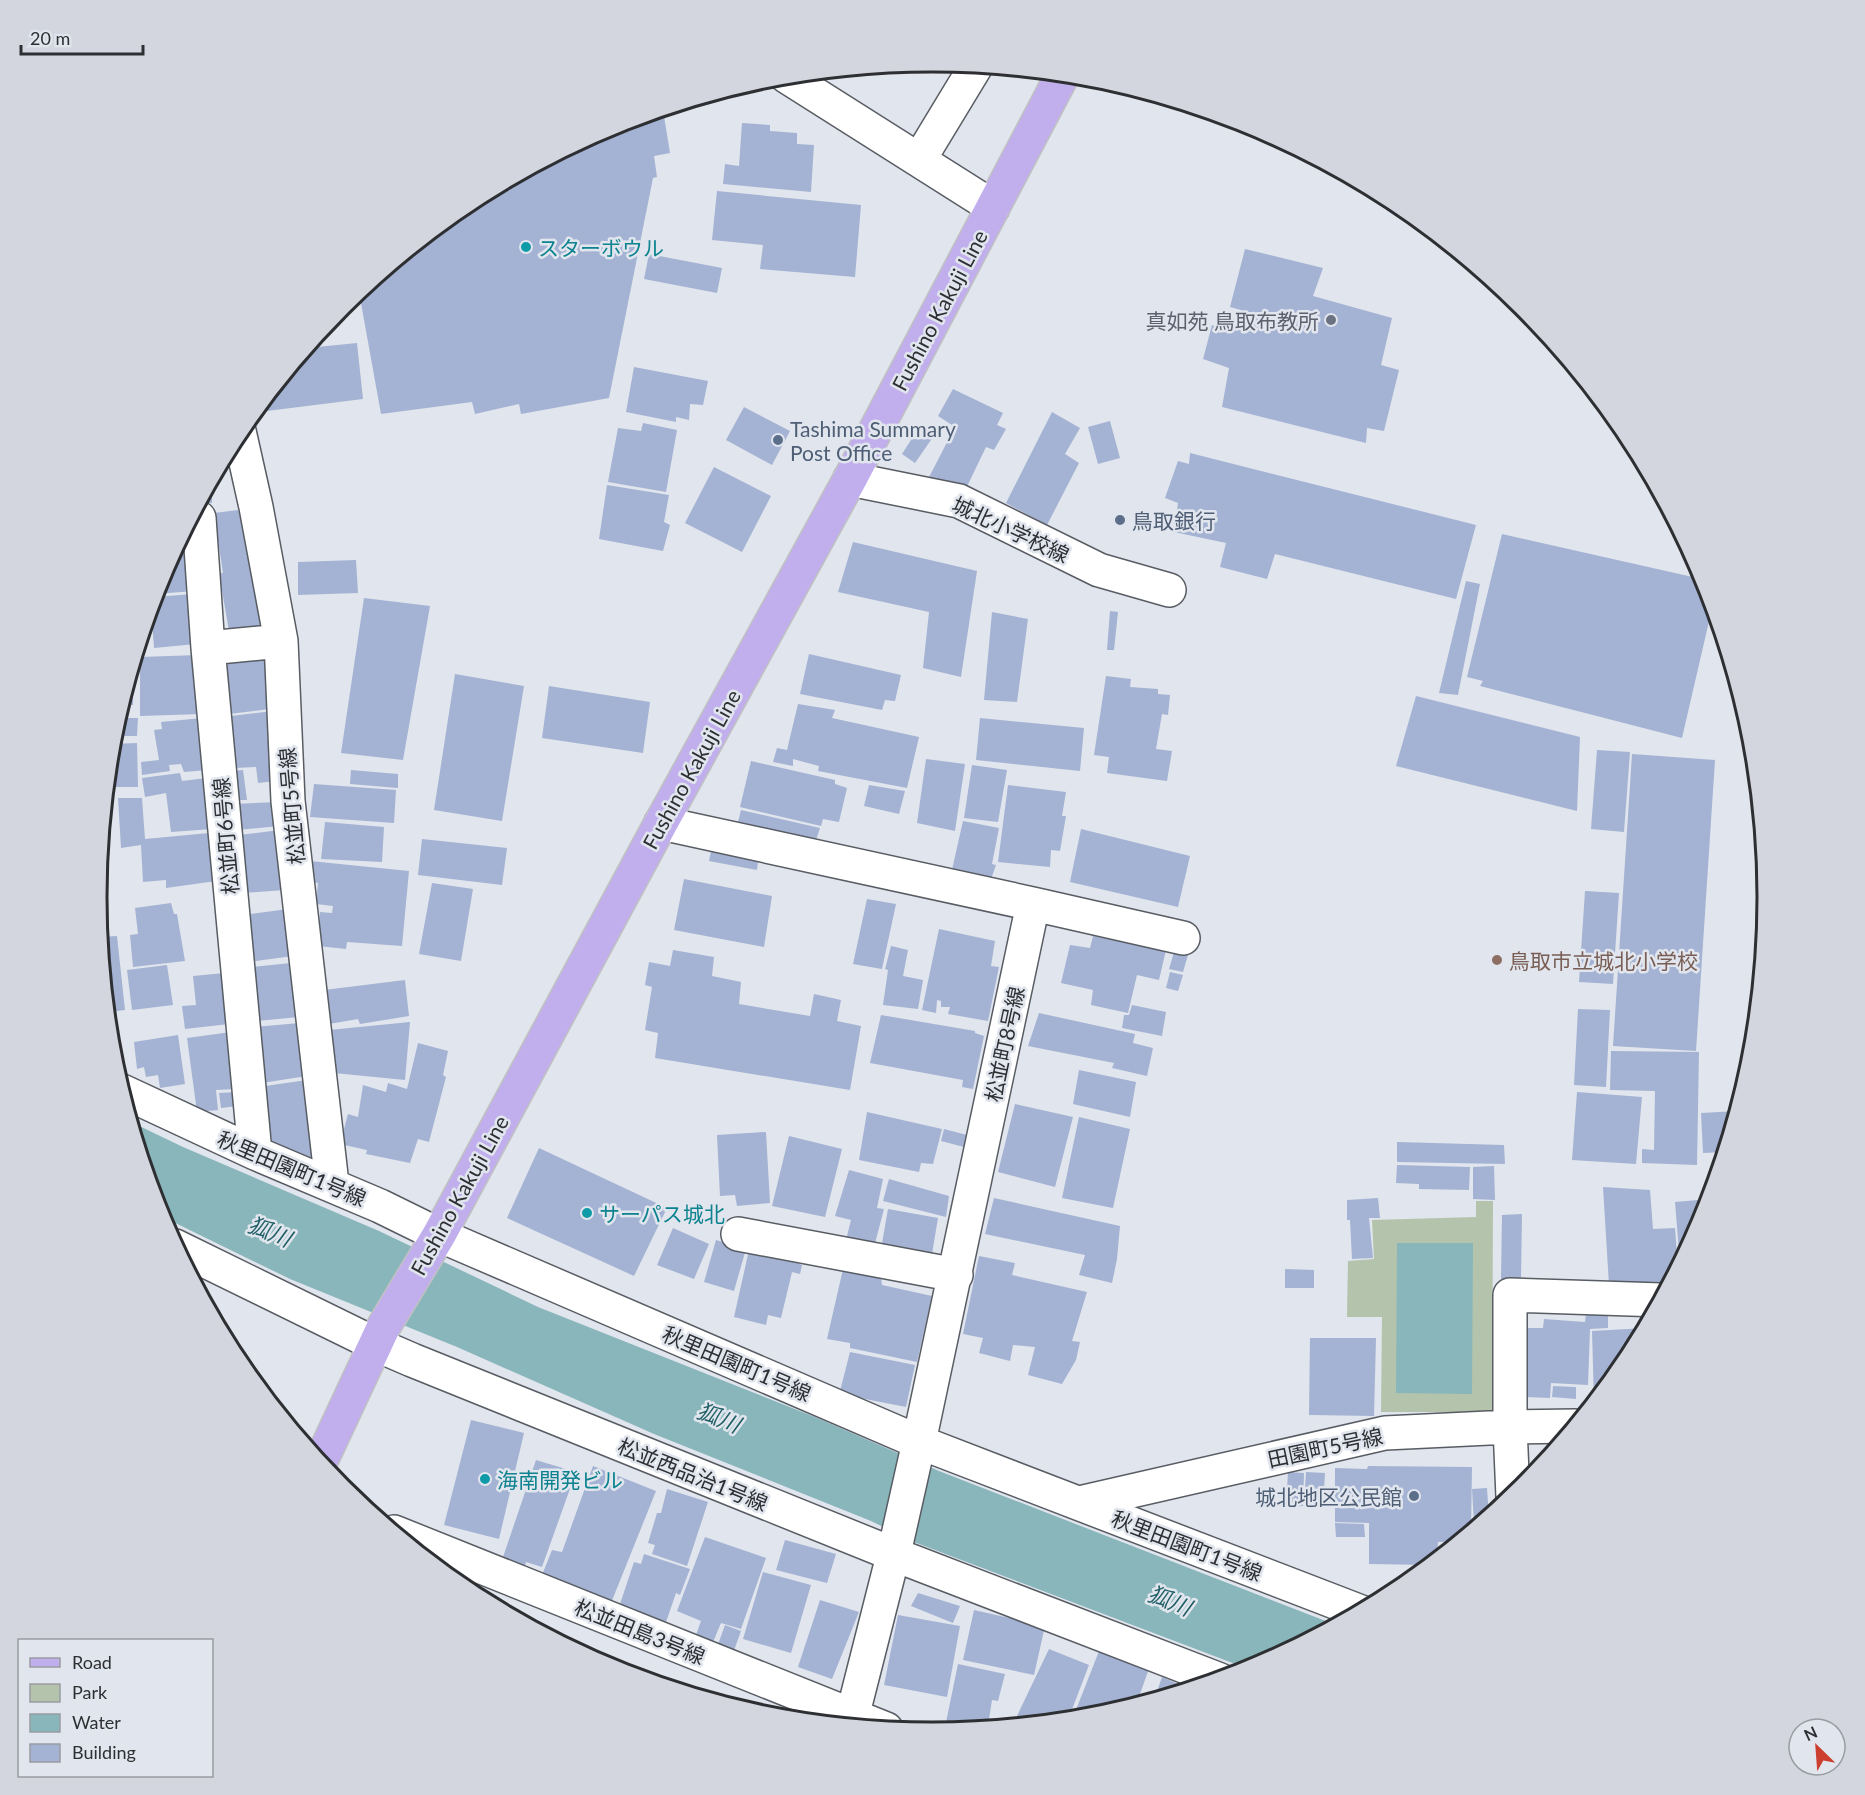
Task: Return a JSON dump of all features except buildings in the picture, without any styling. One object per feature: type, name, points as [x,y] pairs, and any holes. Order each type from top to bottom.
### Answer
[{"type":"main road","name":"Fushino Kakuji Line","points":[[324,1455],[380,1335],[435,1240],[850,479],[1059,82]]},
{"type":"street","points":[[919,160],[961,73]]},
{"type":"street","points":[[801,83],[993,207]]},
{"type":"street","name":"松並町5号線","points":[[242,445],[281,641],[288,801],[332,1184]]},
{"type":"street","name":"城北小学校線","points":[[850,479],[959,501],[1099,570],[1169,590]]},
{"type":"street","name":"松並町6号線","points":[[198,521],[255,1153]]},
{"type":"street","points":[[208,648],[281,641]]},
{"type":"street","points":[[661,823],[1184,938]]},
{"type":"street","name":"松並町8号線","points":[[853,1719],[895,1547],[956,1275],[1033,904]]},
{"type":"street","name":"秋里田園町1号線","points":[[131,1095],[255,1153],[332,1184],[435,1240],[918,1446],[1079,1503],[1351,1608]]},
{"type":"street","points":[[738,1234],[956,1275]]},
{"type":"street","name":"松並西品治1号線","points":[[187,1251],[380,1335],[1208,1675]]},
{"type":"street","points":[[1513,1484],[1510,1427],[1510,1295],[1653,1300]]},
{"type":"street","name":"田園町5号線","points":[[1079,1503],[1385,1433],[1566,1426]]},
{"type":"street","name":"松並田島3号線","points":[[417,1542],[844,1718]]},
{"type":"green space","points":[[1476,1201],[1493,1201],[1492,1412],[1381,1412],[1382,1317],[1347,1317],[1348,1261],[1374,1259],[1372,1220],[1476,1217]]},
{"type":"water","name":"狐川","points":[[140,1126],[379,1231],[538,1307],[815,1417],[939,1471],[1327,1622],[1298,1638],[1236,1664],[914,1542],[871,1521],[654,1434],[457,1347],[290,1279],[174,1222]]},
{"type":"water","points":[[1397,1243],[1473,1243],[1472,1394],[1396,1393]]},
{"type":"place","name":"スターボウル","points":[[526,247]]},
{"type":"place","name":"真如苑 鳥取布教所","points":[[1331,320]]},
{"type":"place","name":"Tashima Summary Post Office","points":[[778,440]]},
{"type":"place","name":"鳥取銀行","points":[[1120,520]]},
{"type":"place","name":"鳥取市立城北小学校","points":[[1497,960]]},
{"type":"place","name":"サーパス城北","points":[[587,1213]]},
{"type":"place","name":"海南開発ビル","points":[[485,1479]]},
{"type":"place","name":"城北地区公民館","points":[[1414,1496]]}]
